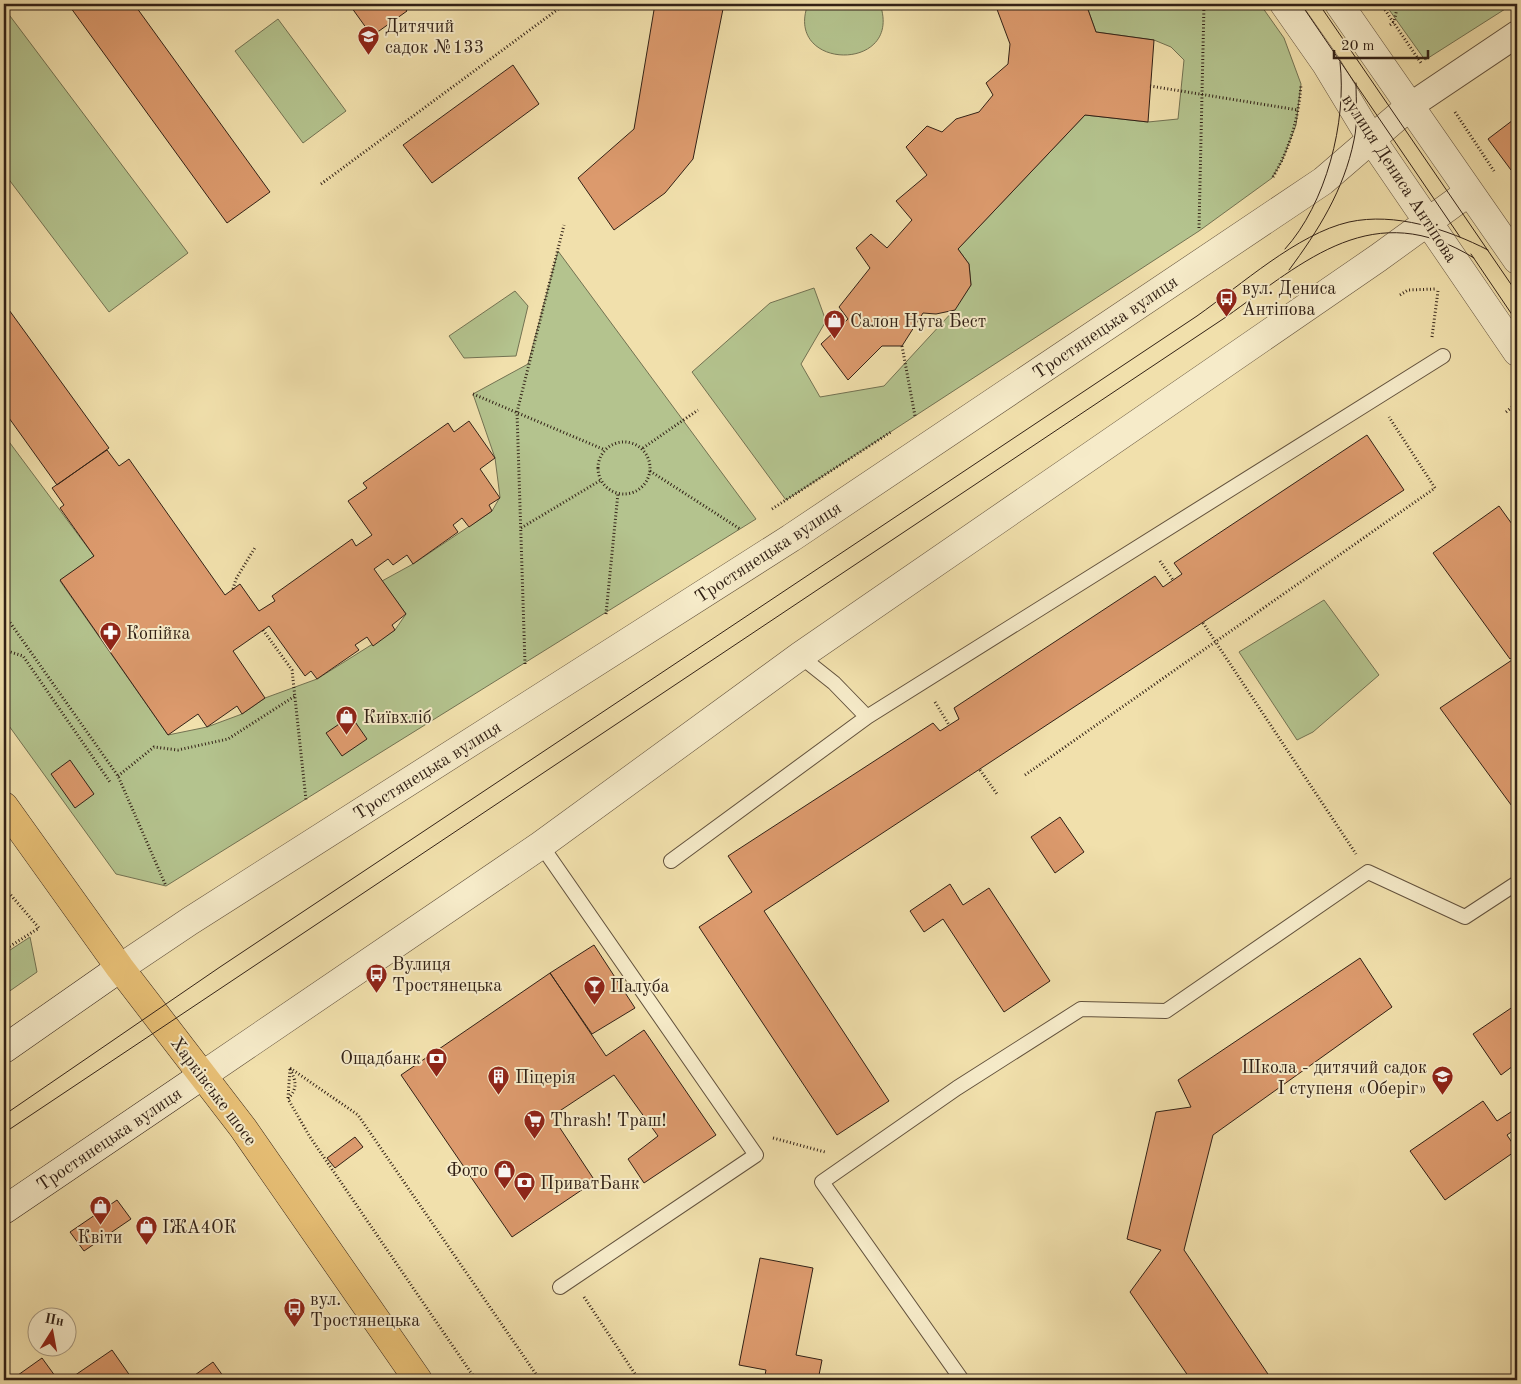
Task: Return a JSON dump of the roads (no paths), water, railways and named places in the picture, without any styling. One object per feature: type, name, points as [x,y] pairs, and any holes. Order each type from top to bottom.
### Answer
[{"type":"main road","name":"Харківське шосе","points":[[4,806],[120,968],[203,1075],[336,1261],[418,1380]]},
{"type":"street","name":"вулиця Дениса Антіпова","points":[[1284,4],[1326,64],[1372,140],[1517,352]]},
{"type":"street","points":[[1339,4],[1517,260]]},
{"type":"street","name":"Тростянецька вулиця","points":[[4,1049],[198,916],[791,538],[1323,180],[1410,106],[1517,34]]},
{"type":"street","name":"Тростянецька вулиця","points":[[4,1210],[541,845],[800,656],[1428,223],[1469,192]]},
{"type":"lane","points":[[671,861],[867,717],[1444,356]]},
{"type":"lane","points":[[800,656],[834,683],[867,717]]},
{"type":"lane","points":[[541,845],[756,1155],[560,1287]]},
{"type":"lane","points":[[962,1380],[822,1182],[957,1088],[1081,1008],[1166,1011],[1368,872],[1465,917],[1517,883]]},
{"type":"tram line","points":[[1301,4],[1460,237]]},
{"type":"tram line","points":[[1319,4],[1517,293]]},
{"type":"tram line","points":[[1285,249],[1299,231],[1312,209],[1330,161],[1340,110],[1340,62]]},
{"type":"tram line","points":[[1289,270],[1320,225],[1344,176],[1355,133],[1356,83]]},
{"type":"tram line","points":[[4,1115],[220,967],[1197,316],[1270,262],[1310,237],[1329,228],[1349,222],[1366,219],[1384,219],[1420,224],[1438,229],[1488,250]]},
{"type":"tram line","points":[[4,1133],[1313,257],[1342,243],[1373,234],[1404,233],[1438,240],[1474,258]]},
{"type":"tram line","points":[[1471,254],[1517,322]]},
{"type":"place","name":"Дитячий садок №133","points":[[369,55]]},
{"type":"place","name":"вул. Дениса Антіпова","points":[[1226,317]]},
{"type":"place","name":"Салон Нуга Бест","points":[[834,340]]},
{"type":"place","name":"Копійка","points":[[110,652]]},
{"type":"place","name":"Київхліб","points":[[347,736]]},
{"type":"place","name":"Вулиця Тростянецька","points":[[376,993]]},
{"type":"place","name":"Палуба","points":[[594,1005]]},
{"type":"place","name":"Ощадбанк","points":[[437,1077]]},
{"type":"place","name":"Піцерія","points":[[499,1096]]},
{"type":"place","name":"Школа - дитячий садок І ступеня «Оберіг»","points":[[1443,1096]]},
{"type":"place","name":"Thrash! Траш!","points":[[534,1139]]},
{"type":"place","name":"Фото","points":[[504,1189]]},
{"type":"place","name":"ПриватБанк","points":[[524,1202]]},
{"type":"place","name":"Квіти","points":[[100,1226]]},
{"type":"place","name":"IЖА4ОК","points":[[146,1246]]},
{"type":"place","name":"вул. Тростянецька","points":[[294,1328]]}]
